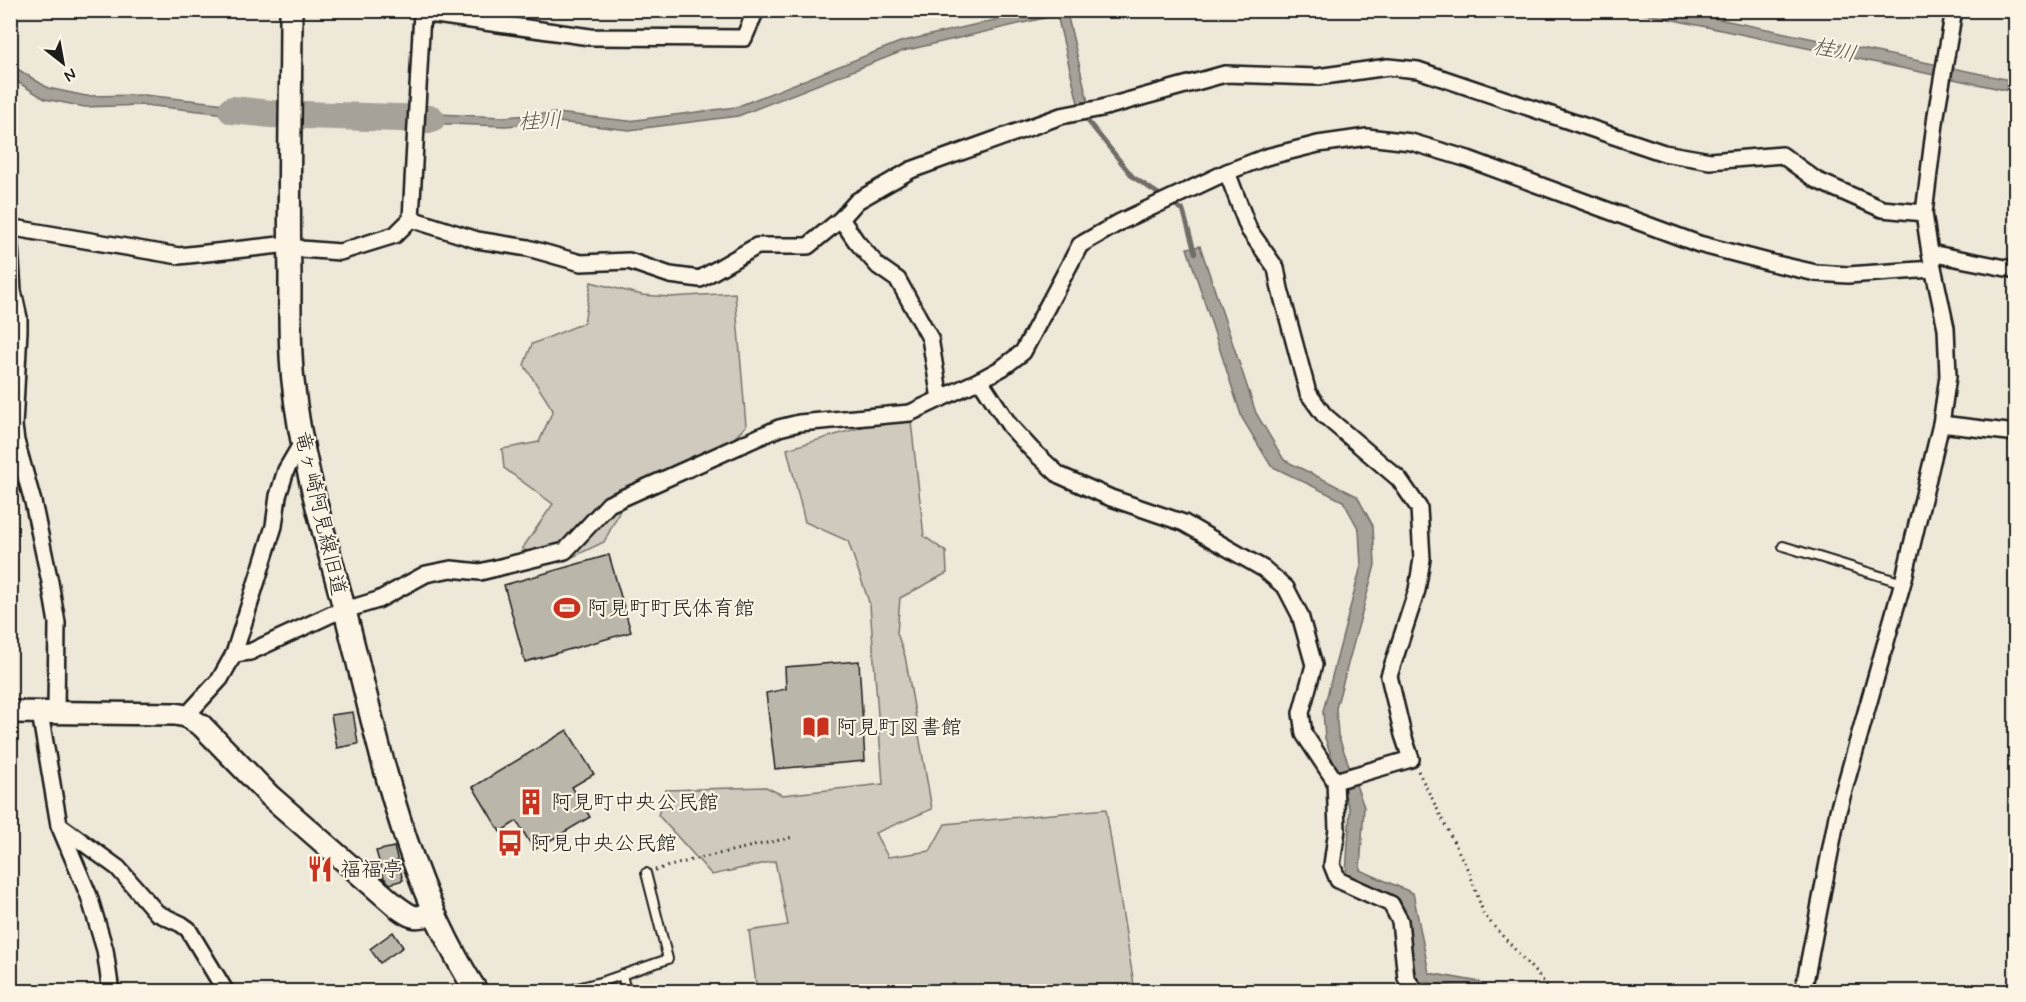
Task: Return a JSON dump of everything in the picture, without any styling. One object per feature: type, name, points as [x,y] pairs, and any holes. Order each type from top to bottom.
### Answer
[{"type":"street","name":"竜ヶ崎阿見線旧道","points":[[291,10],[289,244],[293,382],[303,441],[344,610],[410,849],[434,914],[450,948],[477,992]]},
{"type":"street","points":[[111,992],[105,950],[92,907],[59,825],[48,713],[57,623],[51,582],[14,426],[19,318],[13,291],[10,246],[12,222],[180,256],[289,244],[301,249],[340,252],[356,249],[396,235],[411,219],[422,12],[590,37],[744,38],[756,10]]},
{"type":"street","points":[[1803,992],[1838,811],[1903,583],[1941,424],[1948,376],[1946,328],[1924,213],[1936,115],[1944,79],[1954,10]]},
{"type":"street","points":[[411,219],[477,240],[528,248],[581,263],[629,261],[670,275],[700,279],[757,246],[808,246],[841,219],[857,201],[911,170],[1061,116],[1102,108],[1225,74],[1317,77],[1388,67],[1418,70],[1664,153],[1710,161],[1782,155],[1816,180],[1882,209],[1924,213]]},
{"type":"street","points":[[234,654],[250,652],[344,610],[378,600],[426,574],[451,569],[480,572],[565,551],[609,504],[779,428],[799,423],[910,413],[940,399],[1002,368],[1023,352],[1080,245],[1120,222],[1227,172],[1266,157],[1318,144],[1367,137],[1410,142],[1517,177],[1699,244],[1816,273],[1848,275],[1933,269]]},
{"type":"street","points":[[1227,172],[1250,230],[1276,268],[1308,393],[1324,415],[1399,479],[1419,508],[1422,559],[1417,590],[1389,676],[1411,759],[1335,781]]},
{"type":"street","points":[[841,219],[878,267],[898,280],[930,338],[940,399]]},
{"type":"street","points":[[1930,253],[2016,270]]},
{"type":"street","points":[[980,380],[1010,426],[1059,475],[1111,498],[1184,523],[1264,569],[1286,588],[1300,615],[1314,665],[1301,713],[1304,734],[1335,781],[1337,829],[1332,866],[1338,880],[1368,892],[1394,907],[1400,921],[1406,978],[1416,992]]},
{"type":"street","points":[[1941,424],[2016,433]]},
{"type":"street","points":[[186,716],[220,679],[234,654],[274,526],[286,470],[303,441]]},
{"type":"street","points":[[10,712],[186,716],[202,726],[270,796],[396,906],[411,917],[434,914]]},
{"type":"street","points":[[59,825],[118,868],[157,912],[188,929],[226,992]]},
{"type":"lane","points":[[1783,546],[1903,583]]},
{"type":"lane","points":[[562,992],[668,959],[646,873]]},
{"type":"lane","points":[[622,974],[626,992]]},
{"type":"path","points":[[1411,759],[1470,874],[1484,915],[1553,992]]},
{"type":"path","points":[[646,873],[794,837]]},
{"type":"shaded area","points":[[591,282],[642,295],[670,297],[735,293],[746,426],[707,466],[626,499],[604,542],[560,563],[522,549],[553,504],[504,468],[502,449],[539,442],[553,410],[524,365],[532,344],[584,323]]},
{"type":"shaded area","points":[[910,413],[924,536],[946,552],[947,573],[900,598],[897,633],[905,656],[932,809],[875,833],[888,857],[930,851],[945,824],[1106,809],[1135,991],[757,991],[749,931],[788,925],[775,861],[712,875],[658,815],[666,790],[766,787],[782,795],[883,784],[870,605],[848,541],[805,522],[787,449]]},
{"type":"water","points":[[1038,10],[1072,11],[1067,13],[1088,102],[1079,119],[1078,103],[1057,15],[903,51],[738,116],[629,130],[558,122],[505,126],[394,122],[394,112],[503,117],[557,113],[628,121],[736,107],[900,42]]},
{"type":"water","points":[[1631,11],[1680,11],[2015,81],[2015,92]]},
{"type":"water","points":[[11,65],[48,88],[86,96],[144,95],[271,109],[271,119],[144,105],[85,107],[45,99],[11,78]]},
{"type":"water","points":[[1200,246],[1256,413],[1284,460],[1357,496],[1373,526],[1375,565],[1336,708],[1338,735],[1364,807],[1360,870],[1413,893],[1429,973],[1480,982],[1489,991],[1470,991],[1417,981],[1400,900],[1346,875],[1350,810],[1325,738],[1323,711],[1361,566],[1359,530],[1343,501],[1271,466],[1242,418],[1187,248]]},
{"type":"building","name":"阿見町町民体育館","points":[[609,555],[631,632],[525,662],[504,585]]},
{"type":"building","name":"阿見町図書館","points":[[859,661],[865,761],[775,769],[766,693],[786,689],[785,667]]},
{"type":"building","points":[[353,712],[358,744],[337,748],[331,715]]},
{"type":"building","name":"阿見町中央公民館","points":[[567,730],[594,774],[572,787],[590,817],[534,850],[517,821],[500,832],[473,787]]},
{"type":"building","points":[[394,847],[403,880],[390,884],[384,878],[376,851]]},
{"type":"building","points":[[393,932],[403,947],[380,963],[370,949]]},
{"type":"waterway","name":"桂川","points":[[232,110],[271,114],[431,119]]},
{"type":"waterway","points":[[1083,115],[1133,177],[1183,210],[1195,253]]},
{"type":"place","name":"阿見町町民体育館","points":[[567,608]]},
{"type":"place","name":"阿見町図書館","points":[[816,727]]},
{"type":"place","name":"阿見町中央公民館","points":[[531,802]]},
{"type":"place","name":"阿見中央公民館","points":[[510,843]]},
{"type":"place","name":"福福亭","points":[[320,869]]}]
